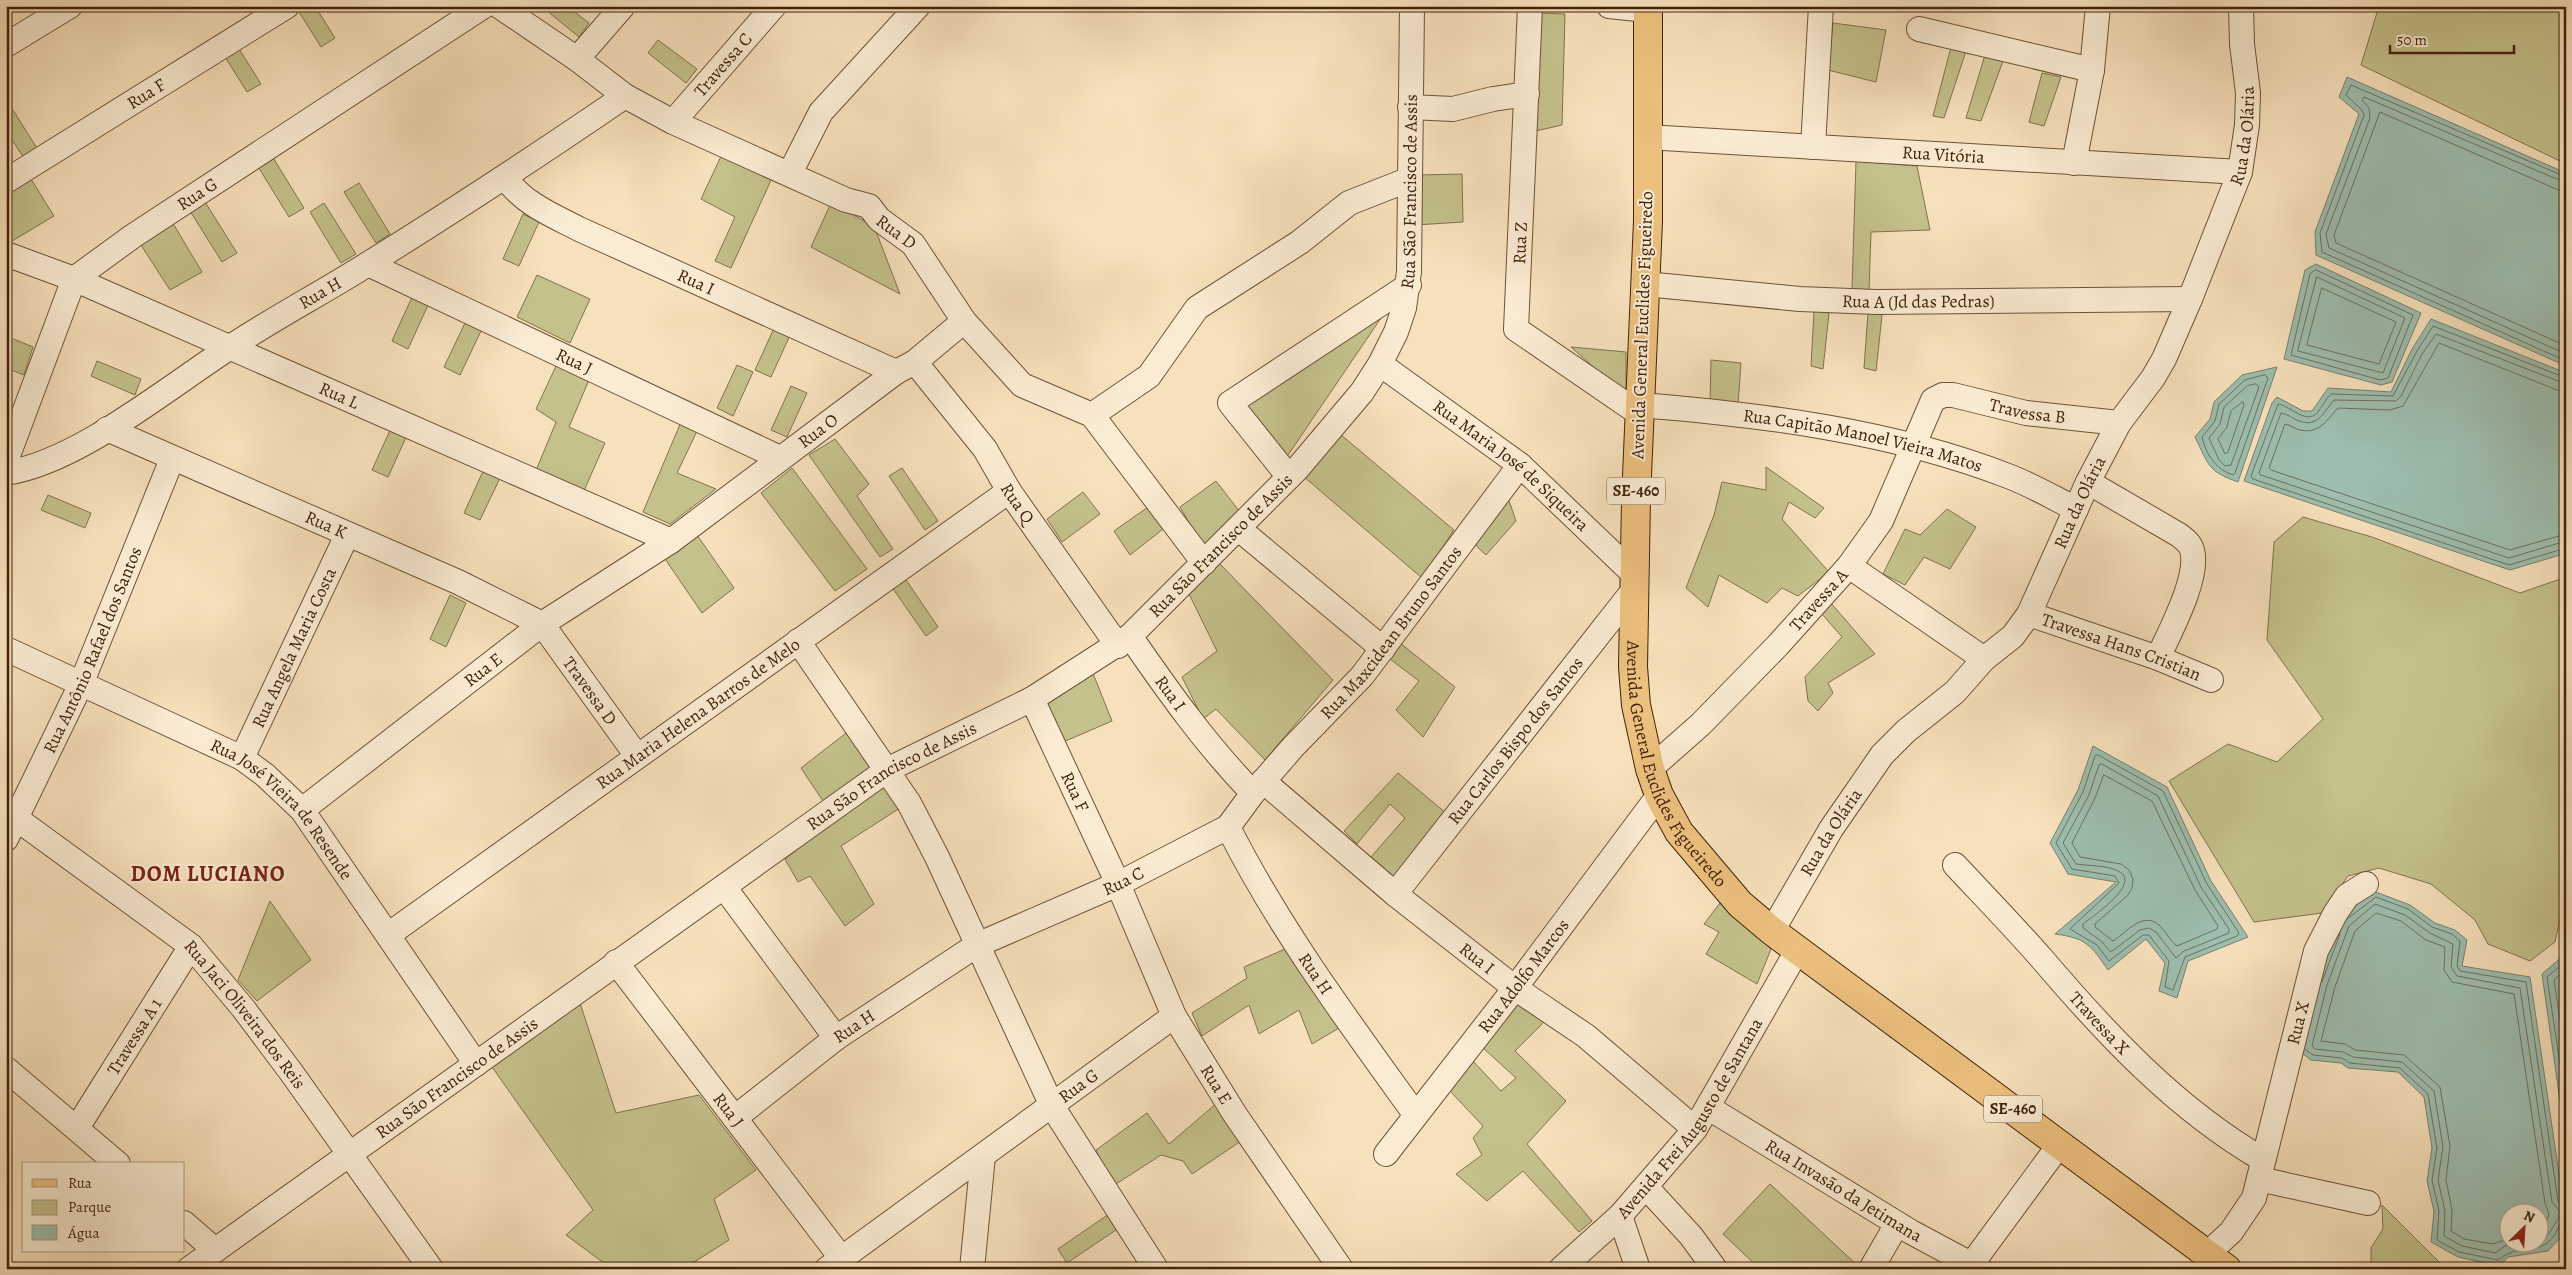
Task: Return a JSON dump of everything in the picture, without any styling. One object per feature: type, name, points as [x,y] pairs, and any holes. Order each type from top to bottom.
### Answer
[{"type":"main road","name":"Avenida General Euclides Figueiredo","points":[[1647,8],[1646,137],[1648,221],[1636,499],[1633,667],[1635,696],[1650,769],[1659,795],[1680,832],[1707,867],[1740,904],[1772,931],[2217,1261]]},
{"type":"street","points":[[6,45],[70,6]]},
{"type":"street","name":"Rua F","points":[[6,181],[287,6]]},
{"type":"street","name":"Rua G","points":[[74,279],[133,236],[484,6]]},
{"type":"street","name":"Rua D","points":[[499,6],[577,59],[625,96],[673,122],[790,173],[846,200],[869,206],[878,219],[913,244],[964,321],[1022,385],[1092,415],[1204,563]]},
{"type":"street","points":[[577,59],[623,6]]},
{"type":"street","name":"Travessa C","points":[[673,122],[774,6]]},
{"type":"street","points":[[790,173],[821,112],[918,6]]},
{"type":"street","name":"Rua São Francisco de Assis","points":[[189,1269],[616,962],[888,770],[1032,699],[1124,641],[1289,477],[1362,392],[1380,364],[1401,318],[1409,285],[1412,6]]},
{"type":"street","name":"Rua Z","points":[[1530,6],[1528,94],[1516,329],[1640,409]]},
{"type":"street","points":[[1609,6],[1647,8]]},
{"type":"street","points":[[1813,147],[1821,6]]},
{"type":"street","points":[[2074,163],[2092,70],[2098,6]]},
{"type":"street","name":"Rua da Olária","points":[[1772,931],[1831,829],[1873,766],[1906,731],[1955,692],[1984,659],[2013,636],[2029,614],[2088,482],[2118,423],[2164,359],[2240,172],[2247,125],[2248,93],[2242,44],[2241,6]]},
{"type":"street","points":[[1919,29],[2092,70]]},
{"type":"street","points":[[1410,107],[1453,109],[1493,99],[1528,94]]},
{"type":"street","name":"Rua H","points":[[6,473],[35,466],[107,429],[230,347],[368,264],[505,177],[625,96]]},
{"type":"street","name":"Rua Vitória","points":[[1646,137],[2240,172]]},
{"type":"street","name":"Rua I","points":[[505,177],[514,190],[528,202],[579,229],[905,367]]},
{"type":"street","points":[[1092,415],[1149,376],[1197,308],[1300,242],[1349,203],[1410,179]]},
{"type":"street","name":"Rua L","points":[[6,254],[74,279],[671,541]]},
{"type":"street","name":"Rua J","points":[[368,264],[780,458]]},
{"type":"street","points":[[6,461],[74,279]]},
{"type":"street","name":"Rua A (Jd das Pedras)","points":[[1645,284],[1800,299],[1876,302],[2190,299]]},
{"type":"street","points":[[1289,477],[1230,403],[1409,285]]},
{"type":"street","name":"Rua O","points":[[671,541],[964,321]]},
{"type":"street","name":"Rua Maria José de Siqueira","points":[[1380,364],[1520,465],[1636,581]]},
{"type":"street","name":"Rua Q","points":[[905,367],[985,449],[1009,491],[1124,641]]},
{"type":"street","name":"Travessa B","points":[[1937,397],[1953,395],[2026,413],[2118,423]]},
{"type":"street","name":"Travessa A","points":[[1650,769],[1701,724],[1778,645],[1849,566],[1881,521],[1928,405],[1937,397]]},
{"type":"street","name":"Rua Capitão Manoel Vieira Matos","points":[[1640,409],[1769,420],[1867,435],[1913,446],[2009,476],[2076,510]]},
{"type":"street","name":"Rua K","points":[[107,429],[483,594],[542,624]]},
{"type":"street","name":"Rua Antônio Rafael dos Santos","points":[[10,823],[82,682],[172,459]]},
{"type":"street","name":"Rua Maxcidean Bruno Santos","points":[[1258,787],[1293,747],[1362,676],[1520,465]]},
{"type":"street","points":[[2088,482],[2179,535],[2190,545],[2192,550],[2189,582],[2158,658]]},
{"type":"street","name":"Rua Maria Helena Barros de Melo","points":[[388,935],[1009,491]]},
{"type":"street","points":[[1239,528],[1383,649]]},
{"type":"street","name":"Rua Angela Maria Costa","points":[[242,758],[347,535]]},
{"type":"street","name":"Rua E","points":[[302,810],[542,624],[671,541]]},
{"type":"street","points":[[1849,566],[1984,659]]},
{"type":"street","name":"Rua Carlos Bispo dos Santos","points":[[1395,894],[1636,581]]},
{"type":"street","name":"Travessa Hans Cristian","points":[[2029,614],[2158,658],[2212,680]]},
{"type":"street","name":"Travessa D","points":[[542,624],[638,756]]},
{"type":"street","points":[[798,641],[888,770],[908,803],[937,857],[1052,1106],[1156,1269]]},
{"type":"street","name":"Rua I","points":[[1124,641],[1228,768],[1258,787],[1515,988],[1586,1036],[1695,1129]]},
{"type":"street","name":"Rua José Vieira de Resende","points":[[6,649],[82,682],[242,758],[265,774],[302,810],[476,1064]]},
{"type":"street","name":"Rua F","points":[[1032,699],[1118,884]]},
{"type":"street","name":"Rua C","points":[[977,945],[1118,884],[1228,826],[1258,787]]},
{"type":"street","name":"Rua Adolfo Marcos","points":[[1386,1154],[1415,1114],[1515,988],[1659,795]]},
{"type":"street","name":"Rua Jaci Oliveira dos Reis","points":[[10,823],[191,946],[243,1008],[431,1269]]},
{"type":"street","name":"Rua H","points":[[1228,826],[1260,888],[1294,943],[1328,995],[1415,1114]]},
{"type":"street","name":"Travessa X","points":[[1955,865],[2107,1033],[2196,1112],[2238,1145],[2260,1169]]},
{"type":"street","name":"Rua E","points":[[1118,884],[1174,1016],[1234,1113],[1341,1269]]},
{"type":"street","name":"Rua X","points":[[2217,1261],[2254,1198],[2316,951],[2335,914],[2347,896],[2366,884]]},
{"type":"street","points":[[724,887],[836,1038]]},
{"type":"street","name":"Rua H","points":[[736,1117],[836,1038],[977,945]]},
{"type":"street","name":"Travessa A 1","points":[[77,1128],[191,946]]},
{"type":"street","name":"Avenida Frei Augusto de Santana","points":[[1561,1269],[1620,1216],[1695,1129],[1709,1108],[1797,951]]},
{"type":"street","name":"Rua J","points":[[616,962],[736,1117],[834,1264]]},
{"type":"street","name":"Rua G","points":[[834,1264],[1174,1016]]},
{"type":"street","points":[[6,1071],[116,1162]]},
{"type":"street","name":"Rua Invasão da Jetimana","points":[[1709,1108],[1897,1224],[1973,1267]]},
{"type":"street","points":[[1973,1267],[2060,1144]]},
{"type":"street","points":[[972,1269],[983,1156]]},
{"type":"street","points":[[2260,1169],[2368,1203]]},
{"type":"street","points":[[1646,1188],[1691,1236],[1715,1269]]},
{"type":"street","points":[[1620,1216],[1638,1269]]},
{"type":"street","points":[[185,1223],[215,1250]]},
{"type":"street","points":[[1871,1269],[1897,1224]]},
{"type":"green space","points":[[315,6],[335,38],[321,47],[296,7]]},
{"type":"green space","points":[[541,6],[567,6],[589,23],[579,37]]},
{"type":"green space","points":[[2379,6],[2566,6],[2566,164],[2361,65]]},
{"type":"green space","points":[[1539,13],[1565,14],[1562,125],[1536,131]]},
{"type":"green space","points":[[1833,23],[1886,30],[1876,82],[1828,70]]},
{"type":"green space","points":[[658,40],[697,69],[686,83],[648,53]]},
{"type":"green space","points":[[236,44],[261,84],[247,92],[222,52]]},
{"type":"green space","points":[[1951,47],[1966,51],[1944,118],[1933,116]]},
{"type":"green space","points":[[1985,55],[2003,61],[1981,121],[1966,118]]},
{"type":"green space","points":[[2042,73],[2061,77],[2044,126],[2029,122]]},
{"type":"green space","points":[[13,110],[38,150],[24,158],[6,131],[6,113]]},
{"type":"green space","points":[[723,152],[772,178],[731,268],[715,261],[735,217],[701,199]]},
{"type":"green space","points":[[272,156],[304,208],[289,217],[257,165]]},
{"type":"green space","points":[[1856,161],[1917,166],[1930,230],[1871,232],[1869,290],[1852,289]]},
{"type":"green space","points":[[1462,174],[1463,222],[1416,225],[1419,175]]},
{"type":"green space","points":[[29,176],[54,216],[7,244],[6,189]]},
{"type":"green space","points":[[359,183],[390,234],[376,243],[344,192]]},
{"type":"green space","points":[[205,202],[237,253],[222,262],[190,211]]},
{"type":"green space","points":[[324,203],[356,254],[341,263],[310,212]]},
{"type":"green space","points":[[831,203],[874,226],[900,294],[811,247]]},
{"type":"green space","points":[[523,214],[539,222],[519,266],[503,259]]},
{"type":"green space","points":[[171,220],[202,272],[170,290],[139,242]]},
{"type":"green space","points":[[537,275],[590,299],[570,343],[517,317]]},
{"type":"green space","points":[[412,297],[428,305],[408,349],[392,341]]},
{"type":"green space","points":[[1814,311],[1829,313],[1823,369],[1811,366]]},
{"type":"green space","points":[[1868,313],[1882,315],[1876,371],[1864,368]]},
{"type":"green space","points":[[1381,318],[1286,458],[1245,406]]},
{"type":"green space","points":[[465,323],[481,331],[460,375],[444,367]]},
{"type":"green space","points":[[775,326],[791,333],[771,377],[755,370]]},
{"type":"green space","points":[[6,336],[33,347],[24,375],[6,368]]},
{"type":"green space","points":[[1571,347],[1626,352],[1626,396]]},
{"type":"green space","points":[[1711,360],[1741,363],[1738,405],[1710,402]]},
{"type":"green space","points":[[97,361],[141,379],[135,395],[91,376]]},
{"type":"green space","points":[[737,365],[753,372],[733,416],[717,408]]},
{"type":"green space","points":[[556,366],[589,380],[569,427],[605,443],[583,493],[535,473],[556,422],[536,409]]},
{"type":"green space","points":[[791,386],[807,393],[787,437],[771,430]]},
{"type":"green space","points":[[681,422],[698,429],[677,473],[716,489],[670,524],[643,512]]},
{"type":"green space","points":[[392,426],[408,433],[388,477],[372,470]]},
{"type":"green space","points":[[1340,434],[1454,530],[1422,578],[1303,476]]},
{"type":"green space","points":[[835,439],[869,484],[857,496],[893,549],[880,557],[809,455]]},
{"type":"green space","points":[[1766,467],[1824,508],[1815,518],[1789,502],[1782,519],[1829,572],[1798,596],[1782,588],[1767,603],[1719,575],[1708,607],[1686,588],[1714,515],[1722,482],[1766,490]]},
{"type":"green space","points":[[792,468],[867,569],[835,591],[761,493]]},
{"type":"green space","points":[[902,468],[938,521],[925,530],[889,476]]},
{"type":"green space","points":[[484,469],[501,476],[480,520],[464,513]]},
{"type":"green space","points":[[1216,481],[1240,512],[1204,548],[1180,507]]},
{"type":"green space","points":[[1083,492],[1100,514],[1062,542],[1047,519]]},
{"type":"green space","points":[[1506,492],[1516,521],[1486,555],[1473,543]]},
{"type":"green space","points":[[48,495],[91,513],[85,528],[41,510]]},
{"type":"green space","points":[[1151,505],[1167,526],[1130,555],[1114,531]]},
{"type":"green space","points":[[1947,509],[1976,527],[1950,569],[1924,557],[1905,585],[1883,574],[1905,529],[1920,535]]},
{"type":"green space","points":[[2303,517],[2372,537],[2520,593],[2566,577],[2566,905],[2563,906],[2555,942],[2530,961],[2488,944],[2475,920],[2431,884],[2379,868],[2348,876],[2322,913],[2254,922],[2169,781],[2228,744],[2277,762],[2323,719],[2267,640],[2274,542]]},
{"type":"green space","points":[[697,535],[734,588],[702,613],[663,556]]},
{"type":"green space","points":[[1217,561],[1333,680],[1265,760],[1216,709],[1203,719],[1182,677],[1217,651],[1188,592]]},
{"type":"green space","points":[[902,574],[938,627],[926,636],[889,583]]},
{"type":"green space","points":[[450,595],[466,603],[446,647],[430,639]]},
{"type":"green space","points":[[1830,602],[1875,654],[1828,683],[1833,693],[1818,711],[1808,701],[1805,677],[1842,637],[1822,614]]},
{"type":"green space","points":[[1400,643],[1455,687],[1423,737],[1396,710],[1419,681],[1386,656]]},
{"type":"green space","points":[[1092,671],[1112,721],[1061,743],[1044,698]]},
{"type":"green space","points":[[850,730],[875,766],[823,801],[801,768]]},
{"type":"green space","points":[[1398,773],[1446,813],[1395,881],[1371,857],[1405,818],[1390,804],[1357,844],[1344,831]]},
{"type":"green space","points":[[881,783],[900,808],[841,846],[874,904],[845,926],[810,876],[798,882],[785,859]]},
{"type":"green space","points":[[270,901],[311,960],[257,1001],[238,980]]},
{"type":"green space","points":[[1720,903],[1771,949],[1757,984],[1706,954],[1719,932],[1704,924]]},
{"type":"green space","points":[[1285,949],[1339,1028],[1312,1044],[1299,1010],[1259,1034],[1249,1005],[1202,1036],[1192,1013],[1247,978],[1244,967]]},
{"type":"green space","points":[[1516,1001],[1546,1020],[1515,1051],[1566,1101],[1527,1144],[1592,1221],[1579,1232],[1523,1171],[1487,1201],[1456,1174],[1482,1155],[1473,1138],[1483,1126],[1449,1090],[1472,1060],[1501,1091],[1516,1078],[1482,1047]]},
{"type":"green space","points":[[580,1003],[616,1113],[699,1095],[756,1170],[714,1199],[729,1240],[683,1269],[612,1269],[566,1235],[593,1210],[492,1067]]},
{"type":"green space","points":[[1217,1103],[1244,1139],[1192,1174],[1183,1161],[1161,1155],[1113,1186],[1096,1150],[1147,1113],[1169,1144]]},
{"type":"green space","points":[[1770,1184],[1857,1265],[1854,1269],[1760,1269],[1723,1234]]},
{"type":"green space","points":[[2382,1205],[2446,1269],[2371,1269],[2371,1248],[2383,1229]]},
{"type":"green space","points":[[1109,1214],[1119,1228],[1067,1263],[1058,1249]]},
{"type":"water","points":[[2347,77],[2566,173],[2566,366],[2316,255],[2315,232],[2359,114],[2339,97]]},
{"type":"water","points":[[2316,264],[2421,313],[2392,382],[2381,385],[2284,359],[2305,270]]},
{"type":"water","points":[[2431,319],[2566,373],[2566,551],[2560,555],[2510,570],[2244,481],[2272,403],[2277,397],[2303,411],[2312,411],[2328,388],[2391,392],[2412,349]]},
{"type":"water","points":[[2277,367],[2238,482],[2220,474],[2210,466],[2195,437],[2210,419],[2214,402],[2242,375]]},
{"type":"water","points":[[2093,746],[2167,787],[2211,881],[2248,937],[2188,961],[2177,998],[2159,991],[2165,963],[2146,939],[2108,970],[2087,944],[2074,938],[2055,934],[2116,882],[2068,874],[2050,843],[2078,790]]},
{"type":"water","points":[[2373,891],[2410,905],[2435,923],[2455,930],[2467,940],[2462,966],[2530,977],[2564,1208],[2563,1235],[2550,1249],[2550,1202],[2500,1202],[2500,1252],[2541,1252],[2508,1257],[2500,1266],[2458,1257],[2431,1242],[2434,1211],[2427,1181],[2432,1148],[2424,1097],[2398,1072],[2348,1068],[2341,1063],[2311,1060],[2298,1050],[2317,981],[2340,919]]},
{"type":"water","points":[[2566,948],[2566,1129],[2564,1129],[2542,974],[2562,957]]},
{"type":"district","name":"DOM LUCIANO","points":[[208,874]]}]
